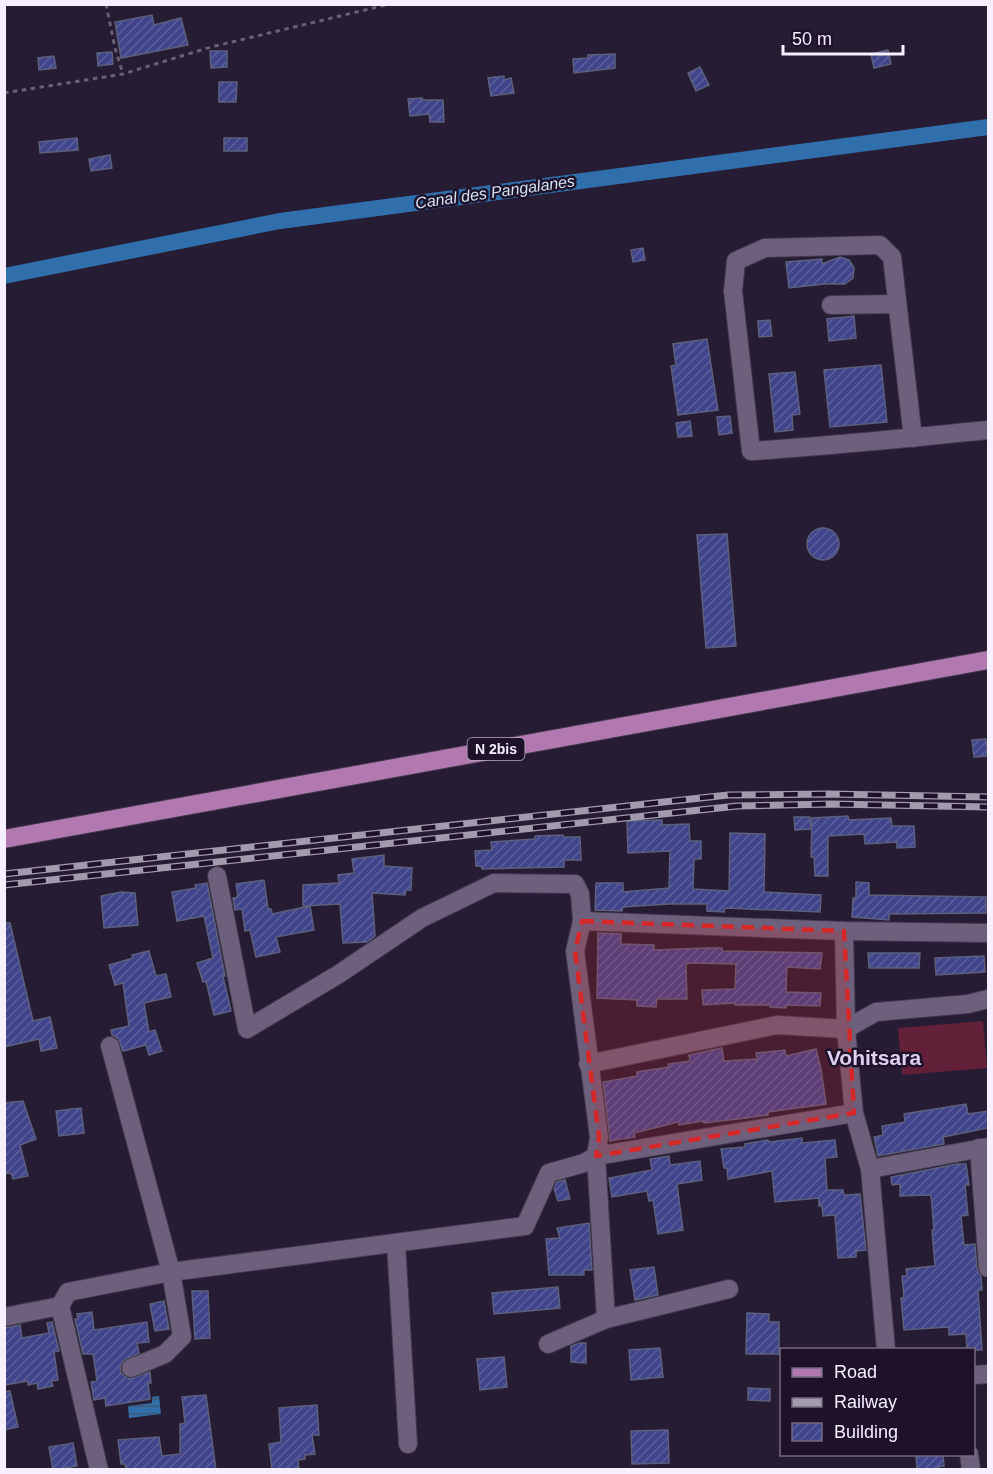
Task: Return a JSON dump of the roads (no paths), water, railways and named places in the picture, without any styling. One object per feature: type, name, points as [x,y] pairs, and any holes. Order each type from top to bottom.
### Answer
[{"type":"main road","name":"N 2bis","points":[[4,839],[988,660]]},
{"type":"street","points":[[913,438],[892,257],[880,245],[765,248],[736,261],[733,291],[751,451],[841,445],[913,438],[988,430]]},
{"type":"street","points":[[831,305],[897,304]]},
{"type":"street","points":[[217,876],[247,1029],[339,974],[422,918],[494,883],[575,884],[580,894],[582,921],[575,951],[599,1137],[596,1156],[606,1319]]},
{"type":"street","points":[[582,921],[844,931],[988,933]]},
{"type":"street","points":[[844,931],[846,1029],[854,1113],[870,1169],[886,1348]]},
{"type":"street","points":[[588,1064],[777,1025],[846,1029],[876,1012],[968,1004],[988,999]]},
{"type":"street","points":[[110,1046],[171,1272],[182,1337],[165,1354],[131,1368]]},
{"type":"street","points":[[99,1470],[60,1306],[68,1292],[171,1272],[525,1226],[549,1173],[584,1163],[596,1156],[854,1113]]},
{"type":"street","points":[[870,1169],[984,1148],[988,1268]]},
{"type":"street","points":[[396,1243],[408,1444]]},
{"type":"street","points":[[548,1344],[606,1319],[729,1289]]},
{"type":"street","points":[[4,1317],[60,1306]]},
{"type":"water","points":[[159,1396],[161,1414],[129,1418],[128,1406],[152,1403],[152,1397]]},
{"type":"waterway","name":"Canal des Pangalanes","points":[[4,276],[280,221],[988,127]]},
{"type":"railway","points":[[4,874],[728,795],[988,797]]},
{"type":"railway","points":[[4,885],[737,806],[831,804],[988,807]]},
{"type":"district","name":"Vohitsara","points":[[874,1057]]}]
